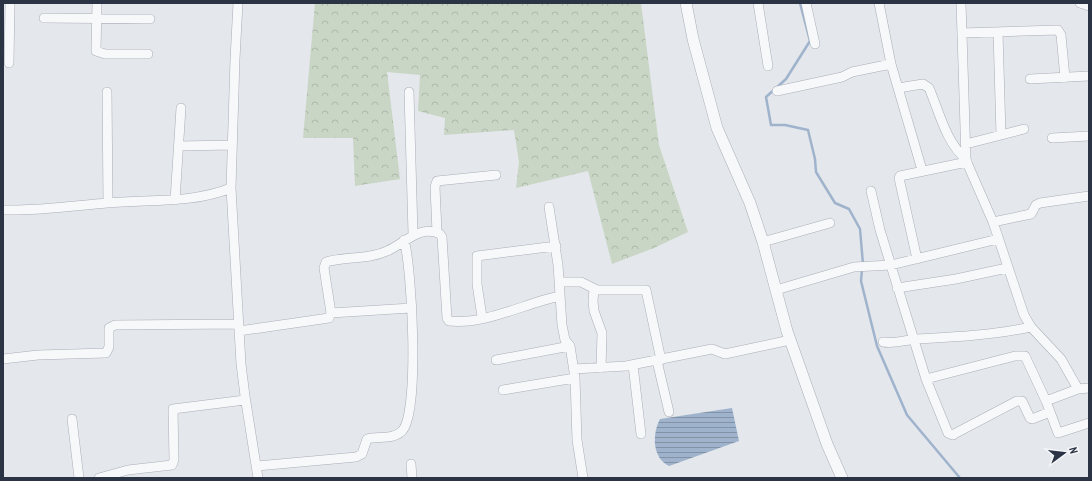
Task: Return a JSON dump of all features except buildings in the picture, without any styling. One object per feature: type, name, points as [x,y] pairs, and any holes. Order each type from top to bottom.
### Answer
[{"type":"street","points":[[10,3],[10,63]]},
{"type":"street","points":[[97,3],[96,51],[105,54],[148,54]]},
{"type":"street","points":[[238,3],[231,145],[231,188],[239,328],[245,400],[258,478]]},
{"type":"street","points":[[686,3],[693,39],[717,128],[750,203],[763,242],[790,340],[827,444],[842,478]]},
{"type":"street","points":[[758,3],[768,66]]},
{"type":"street","points":[[806,3],[815,44]]},
{"type":"street","points":[[879,3],[891,64],[922,170]]},
{"type":"street","points":[[961,3],[966,160]]},
{"type":"street","points":[[1080,3],[1089,6]]},
{"type":"street","points":[[44,18],[150,19]]},
{"type":"street","points":[[962,34],[1058,30],[1061,35],[1065,78]]},
{"type":"street","points":[[998,32],[1001,135]]},
{"type":"street","points":[[777,91],[842,77],[852,72],[891,64]]},
{"type":"street","points":[[1030,78],[1089,76]]},
{"type":"street","points":[[898,88],[922,84],[929,88],[943,124],[955,146],[966,160],[993,222],[1024,315],[1031,327],[1061,359],[1078,389]]},
{"type":"street","points":[[107,92],[108,203]]},
{"type":"street","points":[[409,92],[414,234]]},
{"type":"street","points":[[175,200],[182,108]]},
{"type":"street","points":[[966,144],[1024,129]]},
{"type":"street","points":[[1052,138],[1089,136]]},
{"type":"street","points":[[179,146],[231,145]]},
{"type":"street","points":[[917,259],[899,178],[904,174],[966,160]]},
{"type":"street","points":[[496,175],[437,181],[435,187],[437,232],[442,237],[447,318],[453,321],[482,317],[560,296]]},
{"type":"street","points":[[3,210],[33,210],[108,203],[175,200],[208,196],[231,188]]},
{"type":"street","points":[[871,191],[880,230],[926,379],[950,434],[956,433],[1017,401],[1022,401],[1030,418],[1032,419],[1050,412]]},
{"type":"street","points":[[993,222],[1031,214],[1040,203],[1089,196]]},
{"type":"street","points":[[549,207],[556,246],[565,340],[570,346],[575,373],[577,440],[583,478]]},
{"type":"street","points":[[763,242],[830,223]]},
{"type":"street","points":[[3,359],[45,355],[106,353],[109,348],[108,328],[115,325],[239,328],[325,320],[331,316],[324,268],[326,262],[374,256],[386,252],[414,234],[437,232]]},
{"type":"street","points":[[776,290],[854,267],[891,265],[998,239]]},
{"type":"street","points":[[257,466],[356,457],[362,454],[367,438],[389,437],[403,430],[406,424],[414,369],[408,257],[404,240]]},
{"type":"street","points":[[482,317],[477,284],[477,256],[556,246]]},
{"type":"street","points":[[898,288],[956,279],[1008,268]]},
{"type":"street","points":[[560,282],[581,282],[594,289],[646,290],[669,412]]},
{"type":"street","points":[[594,289],[594,311],[602,333],[601,368]]},
{"type":"street","points":[[331,313],[411,308]]},
{"type":"street","points":[[883,342],[894,344],[914,339],[985,336],[1031,327]]},
{"type":"street","points":[[503,390],[601,368],[633,365],[712,349],[725,354],[790,340]]},
{"type":"street","points":[[496,360],[570,346]]},
{"type":"street","points":[[926,379],[1015,356],[1025,356],[1046,401],[1058,433],[1089,423]]},
{"type":"street","points":[[633,365],[641,434]]},
{"type":"street","points":[[1046,401],[1078,389],[1089,388]]},
{"type":"street","points":[[99,478],[111,476],[128,470],[172,465],[174,460],[173,409],[245,400]]},
{"type":"street","points":[[72,419],[79,478]]},
{"type":"street","points":[[411,464],[412,478]]},
{"type":"green space","points":[[315,3],[641,3],[659,145],[688,232],[654,248],[612,264],[588,171],[516,188],[519,162],[514,130],[444,135],[445,118],[418,111],[420,75],[387,72],[400,179],[355,186],[353,138],[303,138]]},
{"type":"water","points":[[732,408],[739,441],[669,466],[659,457],[655,445],[655,438],[657,425],[660,419]]},
{"type":"waterway","points":[[800,3],[810,41],[786,79],[766,97],[771,125],[785,125],[808,130],[815,159],[816,172],[835,203],[849,209],[860,229],[863,264]]},
{"type":"waterway","points":[[862,269],[861,281],[877,346],[907,415],[960,478]]}]
